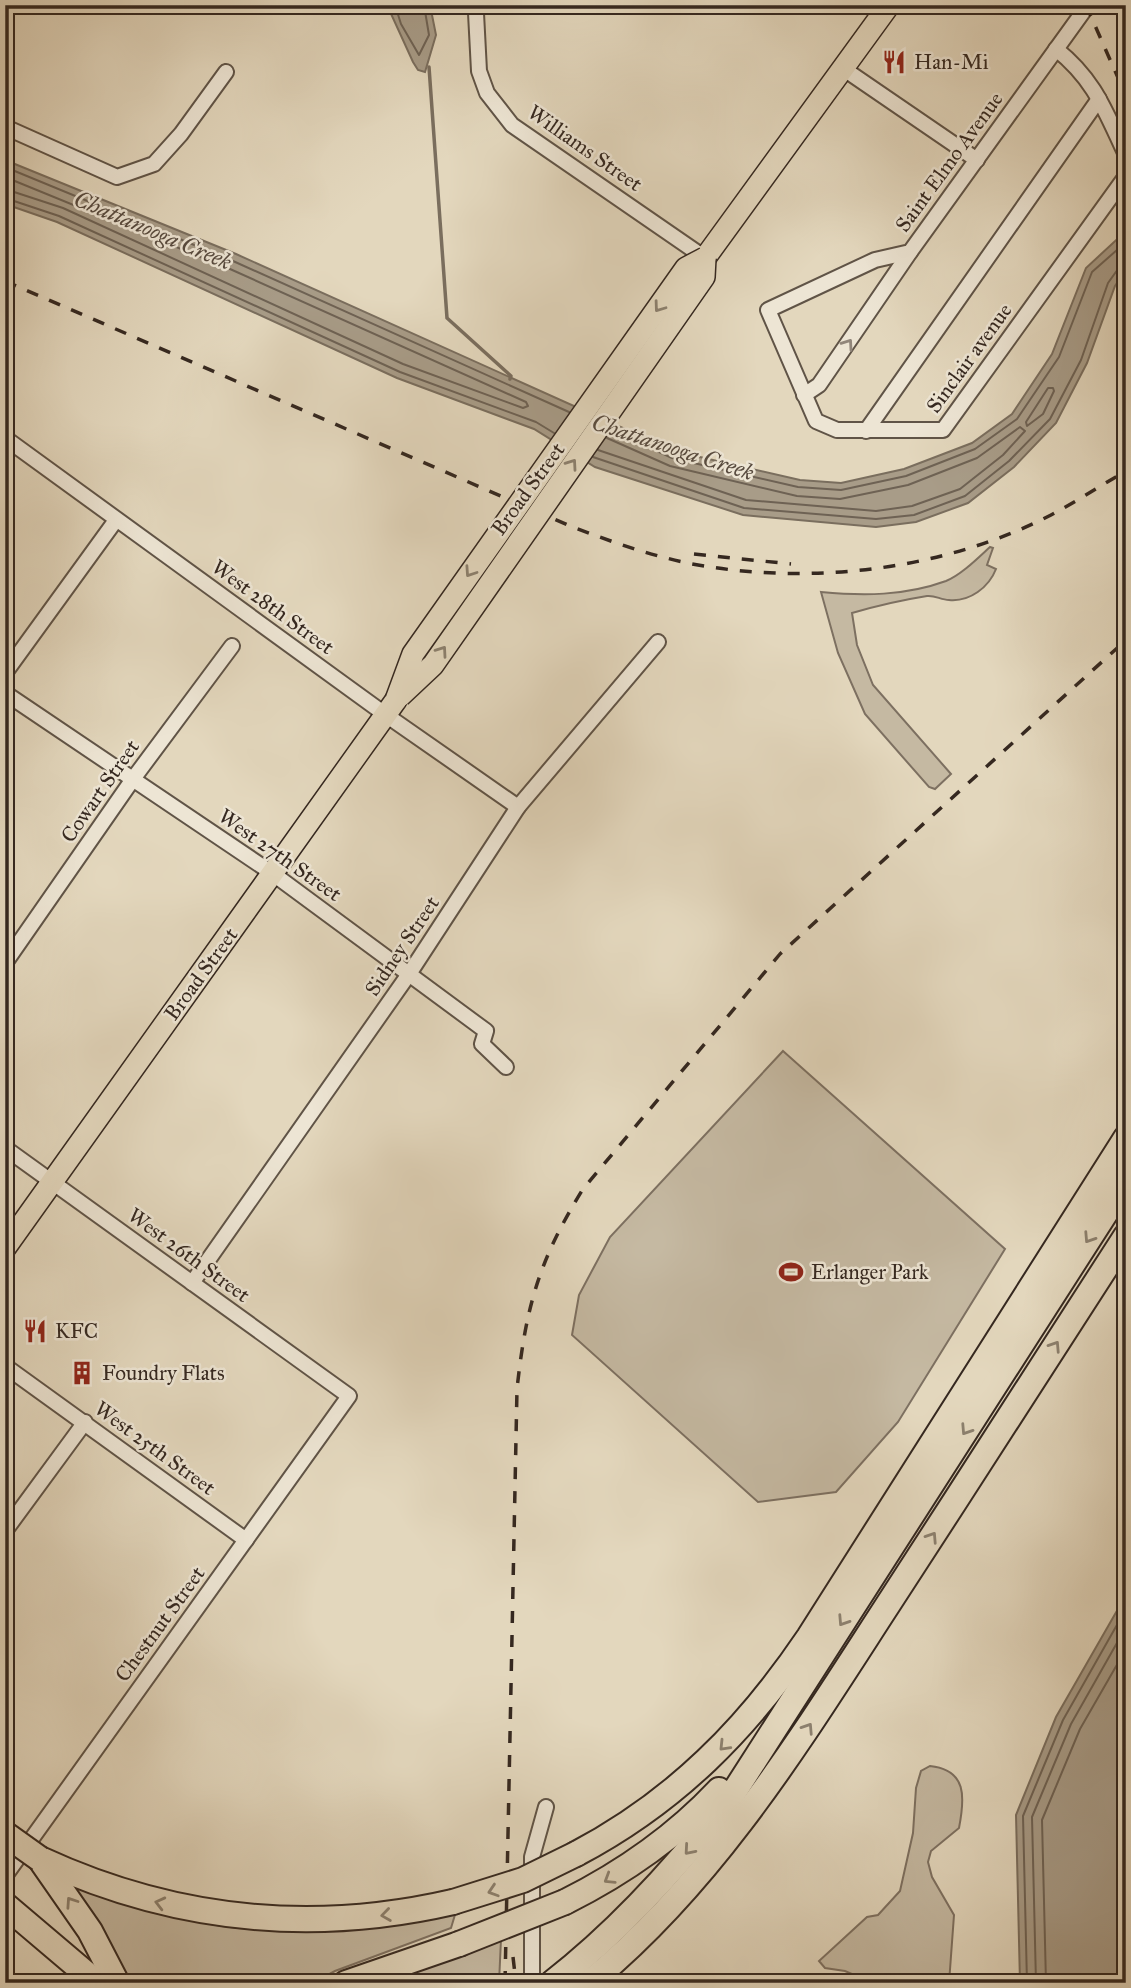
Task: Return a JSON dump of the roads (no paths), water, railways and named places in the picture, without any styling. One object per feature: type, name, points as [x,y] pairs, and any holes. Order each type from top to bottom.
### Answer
[{"type":"highway","points":[[5,1834],[40,1859],[125,1893],[184,1908],[245,1918],[344,1919],[453,1902],[523,1880],[576,1854],[632,1821],[685,1783],[734,1736],[772,1689],[809,1637],[1126,1138]]},
{"type":"highway","points":[[552,1983],[596,1946],[690,1850],[727,1803],[1126,1181]]},
{"type":"highway","points":[[611,1983],[652,1943],[728,1857],[781,1770],[1126,1236]]},
{"type":"highway","points":[[346,1983],[459,1944],[565,1902],[601,1884],[687,1824],[769,1736]]},
{"type":"highway","points":[[589,1983],[649,1928],[700,1873],[781,1770]]},
{"type":"highway","points":[[40,1859],[90,1931],[117,1983]]},
{"type":"highway","points":[[5,1905],[39,1931],[97,1983]]},
{"type":"main road","name":"Broad Street","points":[[5,1248],[391,707],[441,653],[704,277],[705,258],[889,5]]},
{"type":"street","name":"Williams Street","points":[[479,5],[476,12],[479,71],[487,93],[512,125],[705,258]]},
{"type":"street","name":"Saint Elmo Avenue","points":[[768,310],[875,260],[910,252],[1088,5]]},
{"type":"street","points":[[1056,49],[1080,68],[1099,99],[1126,155]]},
{"type":"street","points":[[844,69],[977,160]]},
{"type":"street","points":[[5,127],[117,177],[154,164],[181,134],[226,72]]},
{"type":"street","points":[[866,431],[1099,99]]},
{"type":"street","name":"Sinclair avenue","points":[[768,310],[816,421],[837,430],[943,430],[1126,176]]},
{"type":"street","points":[[804,395],[819,385],[910,252]]},
{"type":"street","name":"West 28th Street","points":[[5,438],[116,520],[391,707],[518,807]]},
{"type":"street","points":[[5,673],[116,520]]},
{"type":"street","name":"Sidney Street","points":[[192,1283],[409,974],[518,807],[658,642]]},
{"type":"street","name":"Cowart Street","points":[[5,963],[133,779],[232,646]]},
{"type":"street","name":"West 27th Street","points":[[5,692],[272,873],[486,1031],[482,1044],[506,1067]]},
{"type":"street","name":"West 26th Street","points":[[5,1148],[349,1396]]},
{"type":"street","name":"West 25th Street","points":[[5,1366],[246,1540]]},
{"type":"street","name":"Chestnut Street","points":[[5,1876],[349,1396]]},
{"type":"street","points":[[5,1531],[85,1422]]},
{"type":"street","points":[[533,1983],[533,1857],[537,1831],[546,1807]]},
{"type":"water","points":[[387,5],[430,5],[436,35],[425,72],[418,70],[413,62]]},
{"type":"water","name":"Chattanooga Creek","points":[[5,160],[236,254],[674,451],[800,480],[841,483],[904,469],[972,443],[1012,414],[1052,354],[1086,268],[1126,231],[1126,270],[1115,286],[1087,363],[1056,423],[1014,467],[968,503],[916,522],[876,527],[743,515],[595,467],[534,429],[397,378],[57,222],[5,204]]},
{"type":"water","points":[[1126,1595],[1126,1983],[1020,1983],[1016,1815],[1056,1717]]},
{"type":"waterway","points":[[429,67],[447,318],[511,376],[510,379]]},
{"type":"railway","points":[[1086,5],[1126,96]]},
{"type":"railway","points":[[5,281],[570,526],[665,558],[698,565],[742,571],[831,573],[921,561],[1007,535],[1057,512],[1126,471]]},
{"type":"railway","points":[[694,554],[791,564]]},
{"type":"railway","points":[[505,1983],[517,1389],[530,1308],[555,1239],[583,1189],[780,954],[1126,640]]},
{"type":"railway","points":[[513,1957],[516,1983]]},
{"type":"place","name":"Han-Mi","points":[[894,62]]},
{"type":"place","name":"Erlanger Park","points":[[791,1272]]},
{"type":"place","name":"KFC","points":[[35,1331]]},
{"type":"place","name":"Foundry Flats","points":[[82,1373]]}]
